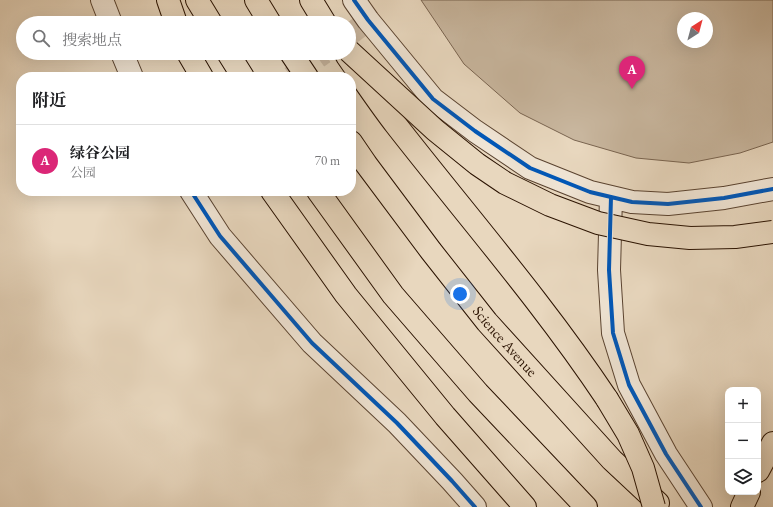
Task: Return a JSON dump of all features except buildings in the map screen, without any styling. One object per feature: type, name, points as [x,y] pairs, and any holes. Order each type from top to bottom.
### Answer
[{"type":"main road","points":[[168,0],[174,16]]},
{"type":"main road","points":[[198,0],[206,16]]},
{"type":"main road","points":[[256,0],[266,16]]},
{"type":"main road","points":[[311,0],[321,16]]},
{"type":"main road","points":[[356,57],[435,130],[477,164],[505,183],[550,205],[598,223],[648,234],[705,238],[734,237],[773,232]]},
{"type":"main road","points":[[192,60],[199,72]]},
{"type":"main road","points":[[232,60],[240,72]]},
{"type":"main road","points":[[296,60],[304,72]]},
{"type":"main road","points":[[350,60],[395,124],[522,283],[584,364],[628,434],[643,468],[654,507]]},
{"type":"main road","name":"Science Avenue","points":[[356,149],[431,251],[487,322],[612,460],[661,507]]},
{"type":"main road","points":[[276,196],[346,295],[445,416],[525,507]]},
{"type":"main road","points":[[322,196],[398,300],[478,393],[586,507]]},
{"type":"main road","points":[[761,465],[773,443]]},
{"type":"main road","points":[[742,507],[748,495]]},
{"type":"street","points":[[102,0],[108,16]]},
{"type":"street","points":[[354,0],[365,23],[433,99],[530,168],[590,192],[632,202],[668,204],[724,198],[773,189]]},
{"type":"street","points":[[125,60],[130,72]]},
{"type":"street","points":[[194,196],[220,236],[312,343],[397,424],[475,507]]},
{"type":"street","points":[[611,197],[609,270],[613,333],[629,385],[666,454],[701,507]]},
{"type":"shaded area","points":[[421,0],[773,0],[773,142],[740,153],[689,163],[636,158],[574,140],[520,113],[464,64]]},
{"type":"tunnel","points":[[356,30],[361,26]]},
{"type":"tunnel","points":[[298,72],[314,60]]},
{"type":"cycle path","points":[[354,0],[368,20],[433,99],[475,131],[530,168],[590,192],[632,202],[668,204],[724,198],[773,189]]},
{"type":"cycle path","points":[[194,196],[220,236],[312,343],[397,423],[475,507]]},
{"type":"cycle path","points":[[611,197],[609,270],[613,333],[629,385],[666,454],[701,507]]},
{"type":"place","name":"绿谷公园","points":[[632,89]]}]
